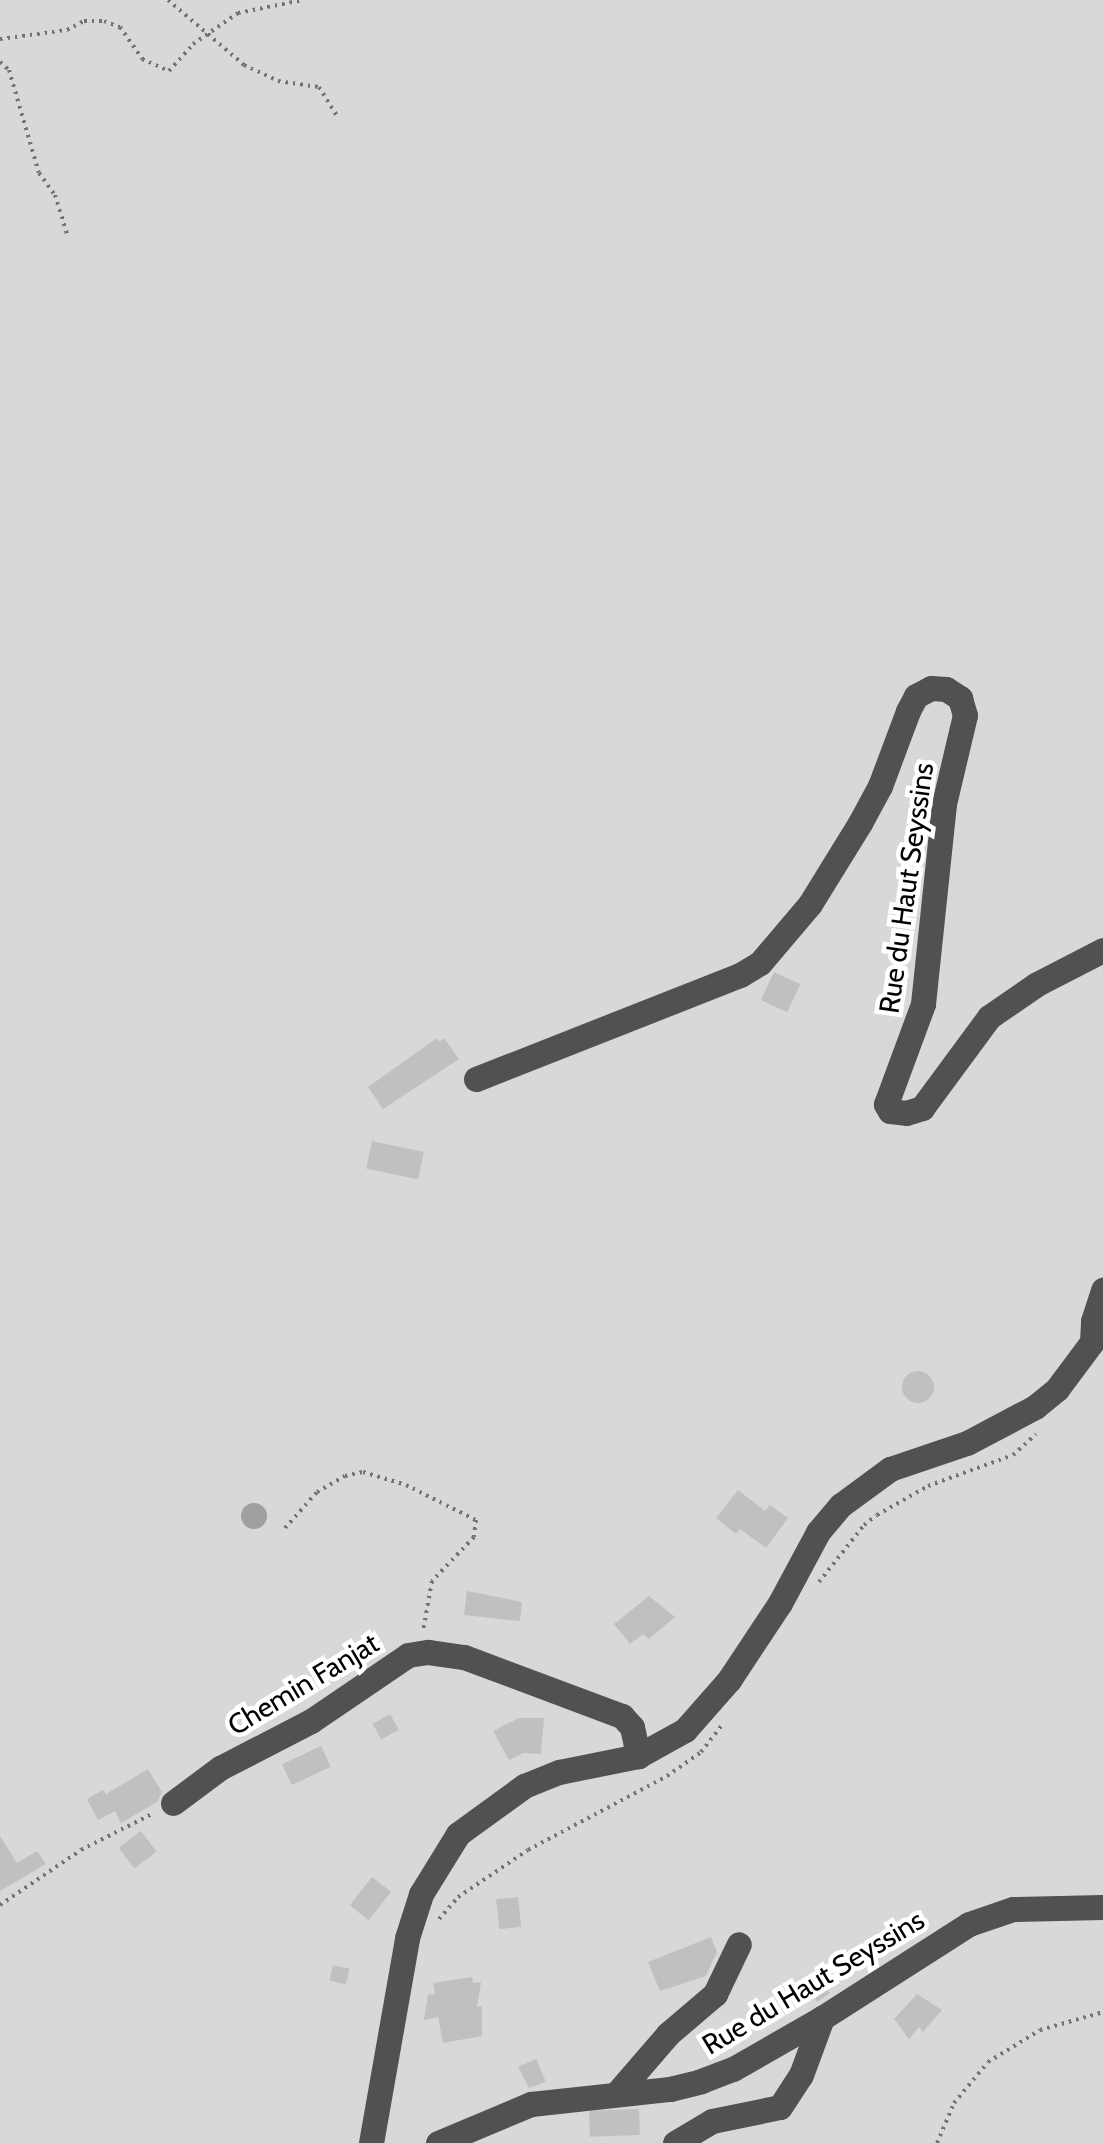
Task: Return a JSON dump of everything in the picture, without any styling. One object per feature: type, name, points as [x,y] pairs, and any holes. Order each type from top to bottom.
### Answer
[{"type":"street","name":"Rue du Haut Seyssins","points":[[476,1079],[740,976],[760,962],[810,904],[860,824],[880,786],[908,711],[916,696],[931,688],[946,689],[960,698],[965,715],[944,804],[923,1004],[886,1104],[890,1111],[922,1108],[989,1017],[1037,984],[1103,950]]},
{"type":"street","points":[[372,2143],[407,1938],[421,1894],[443,1853],[475,1818],[524,1786],[559,1772],[638,1756],[685,1730],[708,1707],[780,1603],[818,1532],[841,1505],[890,1470],[1012,1422],[1058,1389],[1092,1342],[1103,1290]]},
{"type":"street","points":[[433,1653],[464,1657],[622,1716],[632,1727],[638,1756]]},
{"type":"street","name":"Chemin Fanjat","points":[[173,1803],[220,1768],[311,1721],[408,1655],[433,1653]]},
{"type":"street","name":"Rue du Haut Seyssins","points":[[438,2143],[531,2104],[670,2089],[702,2081],[733,2069],[822,2018],[969,1924],[1013,1909],[1103,1906]]},
{"type":"street","points":[[618,2092],[668,2034],[716,1994],[740,1944]]},
{"type":"street","points":[[675,2143],[712,2121],[780,2107],[801,2075],[822,2018]]},
{"type":"path","points":[[168,0],[244,65],[278,81],[319,86],[337,116]]},
{"type":"path","points":[[0,39],[67,30],[84,21],[104,22],[120,27],[142,58],[169,71],[206,35],[238,13],[303,0]]},
{"type":"path","points":[[0,62],[9,70],[39,173],[55,196],[66,234]]},
{"type":"path","points":[[816,1587],[864,1525],[878,1514],[928,1486],[991,1466],[1026,1447]]},
{"type":"path","points":[[285,1528],[317,1492],[346,1476],[363,1472],[406,1486],[476,1520],[474,1537],[432,1581],[426,1598],[423,1636],[433,1653]]},
{"type":"path","points":[[432,1932],[458,1897],[528,1850],[666,1776]]},
{"type":"path","points":[[0,1905],[81,1850],[173,1803]]},
{"type":"path","points":[[937,2143],[954,2104],[988,2062],[1040,2030],[1103,2012]]},
{"type":"shaded area","points":[[0,0],[1103,0],[1103,2143],[0,2143]]},
{"type":"shaded area","points":[[254,1503],[263,1507],[267,1516],[263,1525],[254,1529],[245,1525],[241,1516],[245,1507]]},
{"type":"building","points":[[774,972],[800,984],[787,1012],[761,1000]]},
{"type":"building","points":[[437,1038],[439,1042],[444,1038],[459,1059],[383,1109],[368,1087]]},
{"type":"building","points":[[372,1141],[424,1152],[418,1179],[366,1168]]},
{"type":"building","points":[[918,1371],[930,1375],[934,1387],[930,1399],[918,1403],[906,1399],[902,1387],[906,1375]]},
{"type":"building","points":[[738,1490],[765,1511],[770,1505],[788,1518],[766,1548],[740,1529],[736,1534],[716,1518]]},
{"type":"building","points":[[467,1591],[522,1602],[520,1621],[464,1615]]},
{"type":"building","points":[[649,1596],[675,1617],[649,1639],[643,1634],[630,1644],[614,1624]]},
{"type":"building","points":[[390,1714],[399,1730],[381,1739],[373,1724]]},
{"type":"building","points":[[519,1718],[544,1718],[541,1754],[523,1753],[509,1760],[493,1731]]},
{"type":"building","points":[[321,1746],[331,1767],[292,1785],[282,1764]]},
{"type":"building","points":[[148,1769],[162,1792],[157,1802],[121,1823],[115,1811],[98,1820],[87,1799],[103,1790],[106,1794]]},
{"type":"building","points":[[141,1831],[157,1852],[134,1869],[119,1848]]},
{"type":"building","points":[[0,1836],[17,1863],[37,1851],[46,1864],[0,1891]]},
{"type":"building","points":[[372,1877],[391,1892],[369,1920],[350,1905]]},
{"type":"building","points":[[518,1897],[521,1927],[499,1929],[496,1899]]},
{"type":"building","points":[[711,1937],[717,1952],[706,1976],[660,1991],[648,1962]]},
{"type":"building","points":[[333,1965],[350,1969],[346,1984],[329,1981]]},
{"type":"building","points":[[472,1977],[473,1983],[481,1982],[477,2007],[482,2006],[482,2036],[443,2043],[438,2017],[424,2020],[428,1995],[435,1994],[433,1983]]},
{"type":"building","points":[[825,1983],[830,1993],[817,2002],[811,1989]]},
{"type":"building","points":[[917,1994],[942,2010],[923,2032],[919,2027],[909,2039],[894,2019]]},
{"type":"building","points":[[536,2059],[546,2082],[529,2088],[518,2067]]},
{"type":"building","points":[[639,2109],[640,2135],[590,2137],[589,2111]]}]
